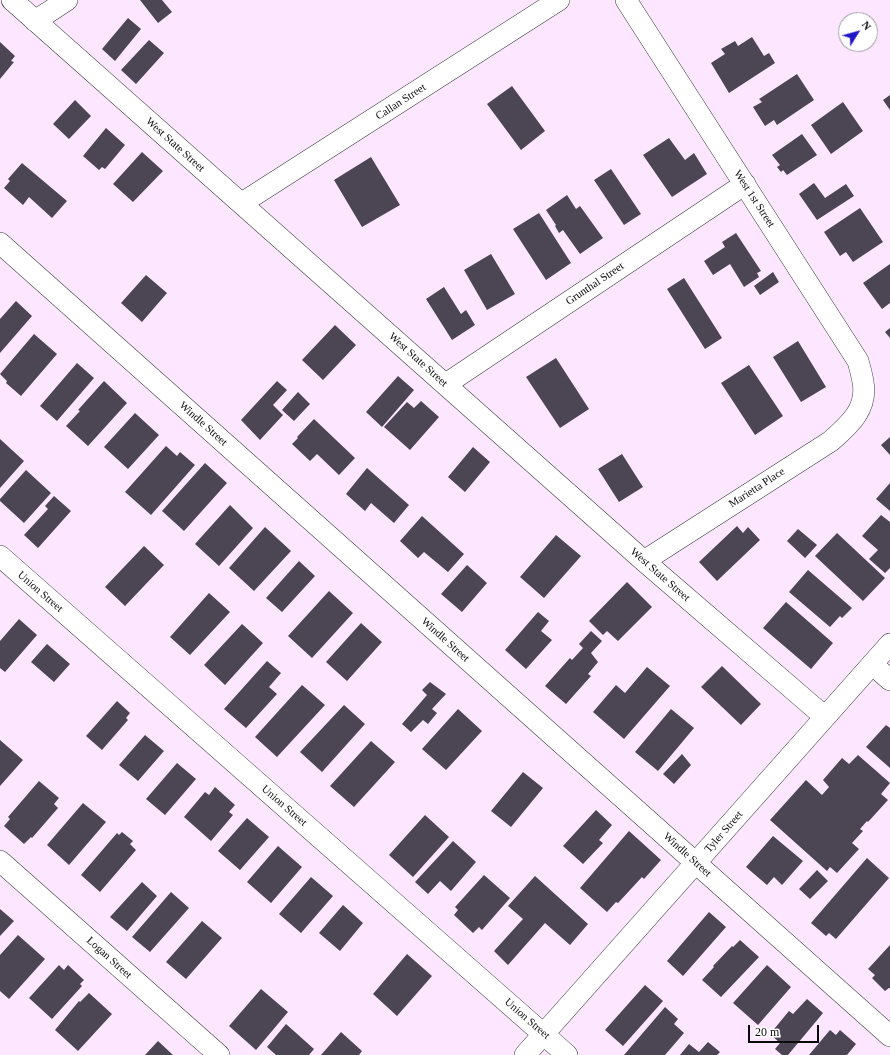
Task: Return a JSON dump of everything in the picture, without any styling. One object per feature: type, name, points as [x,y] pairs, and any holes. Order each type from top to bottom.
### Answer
[{"type":"street","name":"West State Street","points":[[12,0],[644,561],[825,717]]},
{"type":"street","points":[[35,21],[67,0]]},
{"type":"street","name":"Callan Street","points":[[242,203],[559,0]]},
{"type":"street","name":"West 1st Street","points":[[626,0],[858,361],[864,383],[862,406]]},
{"type":"street","name":"Grunthal Street","points":[[446,384],[745,184]]},
{"type":"street","name":"Windle Street","points":[[0,243],[890,1036]]},
{"type":"street","name":"Marietta Place","points":[[644,561],[831,441],[850,425],[862,406]]},
{"type":"street","name":"Union Street","points":[[0,556],[567,1055]]},
{"type":"street","name":"Tyler Street","points":[[526,1055],[890,644]]},
{"type":"street","points":[[872,664],[890,680]]},
{"type":"street","name":"Logan Street","points":[[0,861],[219,1055]]},
{"type":"building","points":[[140,0],[162,0],[172,12],[158,23]]},
{"type":"building","points":[[128,18],[141,29],[115,61],[102,49]]},
{"type":"building","points":[[752,37],[764,56],[769,53],[775,63],[729,93],[711,63],[725,54],[721,49],[735,41],[738,46]]},
{"type":"building","points":[[149,40],[164,53],[136,84],[121,70]]},
{"type":"building","points":[[0,42],[15,56],[11,61],[14,62],[0,79]]},
{"type":"building","points":[[797,74],[814,100],[777,125],[774,120],[765,126],[753,107],[762,102],[759,99]]},
{"type":"building","points":[[512,86],[545,131],[521,150],[487,104]]},
{"type":"building","points":[[890,95],[890,110],[883,100]]},
{"type":"building","points":[[75,100],[91,116],[69,139],[53,124]]},
{"type":"building","points":[[843,102],[863,131],[831,154],[811,125]]},
{"type":"building","points":[[106,128],[125,145],[105,169],[102,167],[99,170],[83,156]]},
{"type":"building","points":[[802,134],[817,155],[787,175],[783,170],[781,172],[777,167],[780,165],[772,155]]},
{"type":"building","points":[[669,138],[685,160],[694,153],[707,174],[672,197],[643,155]]},
{"type":"building","points":[[142,152],[163,171],[133,202],[113,184]]},
{"type":"building","points":[[371,157],[400,205],[362,227],[334,180]]},
{"type":"building","points":[[22,163],[67,201],[52,218],[29,197],[23,205],[4,188],[10,181],[8,179]]},
{"type":"building","points":[[611,169],[641,214],[624,225],[594,180]]},
{"type":"building","points":[[814,183],[825,198],[846,184],[854,196],[817,220],[799,194]]},
{"type":"building","points":[[567,195],[576,209],[580,206],[603,238],[580,254],[563,230],[559,233],[555,226],[556,225],[546,210]]},
{"type":"building","points":[[860,208],[883,242],[853,262],[846,252],[840,256],[824,232]]},
{"type":"building","points":[[539,213],[571,263],[546,280],[513,229]]},
{"type":"building","points":[[736,233],[761,271],[757,273],[759,277],[744,287],[730,264],[713,275],[704,261],[725,247],[722,242]]},
{"type":"building","points":[[491,254],[515,294],[487,310],[464,270]]},
{"type":"building","points":[[890,264],[890,303],[882,309],[863,283]]},
{"type":"building","points":[[773,272],[779,282],[760,295],[754,286]]},
{"type":"building","points":[[146,275],[167,293],[142,322],[121,303]]},
{"type":"building","points":[[684,278],[722,338],[705,349],[667,289]]},
{"type":"building","points":[[444,287],[461,314],[466,310],[475,325],[452,340],[426,299]]},
{"type":"building","points":[[16,301],[32,316],[0,353],[0,319]]},
{"type":"building","points":[[335,325],[356,345],[323,380],[302,360]]},
{"type":"building","points":[[890,328],[890,338],[885,332]]},
{"type":"building","points":[[34,334],[57,354],[21,396],[6,383],[7,381],[0,374]]},
{"type":"building","points":[[798,341],[826,387],[801,402],[773,357]]},
{"type":"building","points":[[556,358],[589,409],[560,428],[526,377]]},
{"type":"building","points":[[77,363],[94,378],[57,421],[40,406]]},
{"type":"building","points":[[749,365],[783,416],[755,435],[721,383]]},
{"type":"building","points":[[398,376],[414,390],[382,427],[366,412]]},
{"type":"building","points":[[104,381],[127,403],[88,446],[66,426]]},
{"type":"building","points":[[277,381],[287,390],[273,405],[283,415],[260,440],[241,420]]},
{"type":"building","points":[[298,392],[310,404],[294,421],[282,410]]},
{"type":"building","points":[[421,401],[439,417],[410,450],[384,427],[407,402],[414,408]]},
{"type":"building","points":[[135,413],[159,435],[128,469],[104,447]]},
{"type":"building","points":[[314,419],[355,458],[339,475],[317,454],[310,461],[292,444]]},
{"type":"building","points":[[890,437],[890,455],[881,445]]},
{"type":"building","points":[[0,439],[24,461],[0,488]]},
{"type":"building","points":[[166,446],[177,456],[180,452],[195,465],[151,515],[125,492]]},
{"type":"building","points":[[473,447],[490,462],[465,492],[448,477]]},
{"type":"building","points":[[622,454],[643,487],[619,502],[598,469]]},
{"type":"building","points":[[205,463],[227,483],[184,531],[162,511]]},
{"type":"building","points":[[367,468],[409,505],[394,523],[371,503],[365,511],[346,494]]},
{"type":"building","points":[[26,470],[51,493],[24,523],[0,501],[0,499]]},
{"type":"building","points":[[890,483],[890,511],[876,499]]},
{"type":"building","points":[[54,496],[71,511],[38,548],[24,535],[48,509],[45,506]]},
{"type":"building","points":[[230,505],[253,528],[219,566],[195,544]]},
{"type":"building","points":[[881,515],[890,522],[890,568],[885,573],[869,559],[878,550],[862,536]]},
{"type":"building","points":[[422,516],[464,554],[448,572],[424,552],[418,558],[400,541]]},
{"type":"building","points":[[737,526],[743,533],[748,527],[760,540],[717,581],[699,562]]},
{"type":"building","points":[[265,527],[291,551],[254,591],[229,568]]},
{"type":"building","points":[[798,529],[817,545],[805,558],[787,541]]},
{"type":"building","points":[[837,533],[885,578],[863,601],[815,556]]},
{"type":"building","points":[[556,535],[581,556],[544,598],[520,577]]},
{"type":"building","points":[[144,546],[164,565],[125,606],[105,587]]},
{"type":"building","points":[[299,561],[315,576],[282,612],[266,598]]},
{"type":"building","points":[[467,565],[487,583],[462,612],[441,594]]},
{"type":"building","points":[[808,570],[852,608],[842,618],[840,616],[830,627],[789,592]]},
{"type":"building","points":[[627,582],[652,607],[618,641],[607,631],[603,635],[589,621]]},
{"type":"building","points":[[329,591],[353,613],[312,658],[288,636]]},
{"type":"building","points":[[209,593],[230,612],[190,655],[170,637]]},
{"type":"building","points":[[786,602],[833,643],[811,669],[763,628]]},
{"type":"building","points":[[538,612],[549,621],[541,631],[552,640],[526,669],[505,650]]},
{"type":"building","points":[[19,619],[37,635],[5,672],[0,668],[0,641]]},
{"type":"building","points":[[361,623],[382,642],[347,681],[326,662]]},
{"type":"building","points":[[242,624],[263,643],[225,685],[204,665]]},
{"type":"building","points":[[591,631],[602,641],[591,653],[598,662],[588,674],[591,676],[566,704],[545,686],[570,658],[572,660],[583,648],[579,644]]},
{"type":"building","points":[[47,644],[70,664],[54,682],[31,662]]},
{"type":"building","points":[[267,661],[281,673],[269,687],[277,694],[246,728],[224,709]]},
{"type":"building","points":[[722,666],[761,704],[741,725],[701,687]]},
{"type":"building","points":[[647,667],[670,686],[624,739],[593,712],[616,685],[625,693]]},
{"type":"building","points":[[430,682],[446,694],[432,709],[437,713],[428,724],[423,720],[411,732],[402,724],[427,695],[422,690]]},
{"type":"building","points":[[302,685],[325,705],[277,757],[255,737]]},
{"type":"building","points":[[117,701],[130,713],[126,718],[128,720],[102,750],[86,736]]},
{"type":"building","points":[[344,705],[365,724],[322,772],[300,752]]},
{"type":"building","points":[[458,709],[482,731],[446,770],[422,749]]},
{"type":"building","points":[[671,709],[694,728],[658,771],[635,752]]},
{"type":"building","points":[[886,725],[890,728],[890,768],[866,747]]},
{"type":"building","points":[[145,735],[164,751],[138,781],[119,765]]},
{"type":"building","points":[[0,740],[23,760],[0,786]]},
{"type":"building","points":[[371,741],[395,762],[354,807],[330,786]]},
{"type":"building","points":[[682,754],[691,765],[674,784],[663,774]]},
{"type":"building","points":[[858,755],[890,783],[881,794],[888,800],[860,829],[863,831],[852,843],[859,849],[837,873],[830,867],[827,871],[770,820],[806,780],[822,795],[829,787],[823,780],[842,758],[849,764]]},
{"type":"building","points":[[177,763],[196,779],[165,815],[146,799]]},
{"type":"building","points":[[523,772],[543,788],[511,827],[491,811]]},
{"type":"building","points":[[39,781],[59,798],[54,804],[58,808],[32,838],[31,837],[24,844],[4,826],[10,819],[8,817]]},
{"type":"building","points":[[215,787],[235,805],[229,812],[233,815],[211,841],[184,817],[205,792],[209,795]]},
{"type":"building","points":[[83,803],[106,822],[69,865],[47,845]]},
{"type":"building","points":[[596,810],[612,825],[599,840],[603,843],[583,864],[563,846]]},
{"type":"building","points":[[425,815],[449,837],[413,877],[389,855]]},
{"type":"building","points":[[247,818],[269,837],[240,870],[218,851]]},
{"type":"building","points":[[629,831],[661,860],[644,879],[642,877],[618,903],[616,902],[607,912],[580,888]]},
{"type":"building","points":[[122,832],[133,841],[130,844],[136,850],[100,892],[81,875],[117,833],[119,835]]},
{"type":"building","points":[[773,836],[803,861],[782,885],[774,877],[767,885],[746,867]]},
{"type":"building","points":[[453,841],[476,862],[451,891],[440,881],[428,894],[415,882]]},
{"type":"building","points":[[278,846],[302,867],[271,903],[247,882]]},
{"type":"building","points":[[867,858],[889,878],[836,939],[829,933],[826,936],[811,923]]},
{"type":"building","points":[[817,870],[828,881],[810,899],[799,889]]},
{"type":"building","points":[[484,875],[510,898],[482,930],[479,927],[473,933],[454,915],[458,910],[455,907]]},
{"type":"building","points":[[535,876],[588,924],[570,945],[545,923],[508,965],[494,951],[523,919],[508,906]]},
{"type":"building","points":[[311,877],[333,896],[301,933],[279,914]]},
{"type":"building","points":[[142,882],[157,896],[127,931],[110,917]]},
{"type":"building","points":[[171,892],[189,908],[150,952],[132,937]]},
{"type":"building","points":[[343,905],[363,923],[340,951],[319,933]]},
{"type":"building","points":[[0,909],[14,921],[0,936]]},
{"type":"building","points":[[709,912],[726,927],[683,976],[667,961]]},
{"type":"building","points":[[202,921],[222,938],[186,979],[166,962]]},
{"type":"building","points":[[18,935],[45,959],[9,999],[0,991],[0,955]]},
{"type":"building","points":[[740,940],[759,957],[721,997],[702,980],[732,946],[733,947]]},
{"type":"building","points":[[890,945],[890,988],[885,991],[872,978],[875,975],[868,969]]},
{"type":"building","points":[[407,954],[432,976],[397,1016],[373,994]]},
{"type":"building","points":[[59,965],[64,970],[68,965],[84,980],[80,984],[82,986],[52,1019],[29,998]]},
{"type":"building","points":[[767,965],[791,987],[758,1025],[733,1003]]},
{"type":"building","points":[[645,985],[663,1001],[623,1046],[605,1030]]},
{"type":"building","points":[[261,989],[288,1012],[256,1050],[229,1026]]},
{"type":"building","points":[[89,993],[112,1014],[78,1051],[55,1030],[79,1001],[80,1002]]},
{"type":"building","points":[[807,999],[823,1013],[788,1055],[782,1055],[775,1049],[780,1043],[770,1034],[789,1011],[793,1014]]},
{"type":"building","points":[[665,1007],[678,1019],[674,1024],[684,1033],[665,1055],[624,1055]]},
{"type":"building","points":[[286,1024],[314,1049],[309,1055],[276,1055],[267,1047]]},
{"type":"building","points":[[830,1030],[836,1035],[840,1030],[856,1044],[847,1055],[809,1055]]},
{"type":"building","points":[[341,1032],[362,1051],[359,1055],[321,1055]]},
{"type":"building","points":[[158,1041],[173,1055],[145,1055]]},
{"type":"building","points":[[708,1042],[720,1052],[717,1055],[680,1055],[689,1044],[699,1052]]}]
